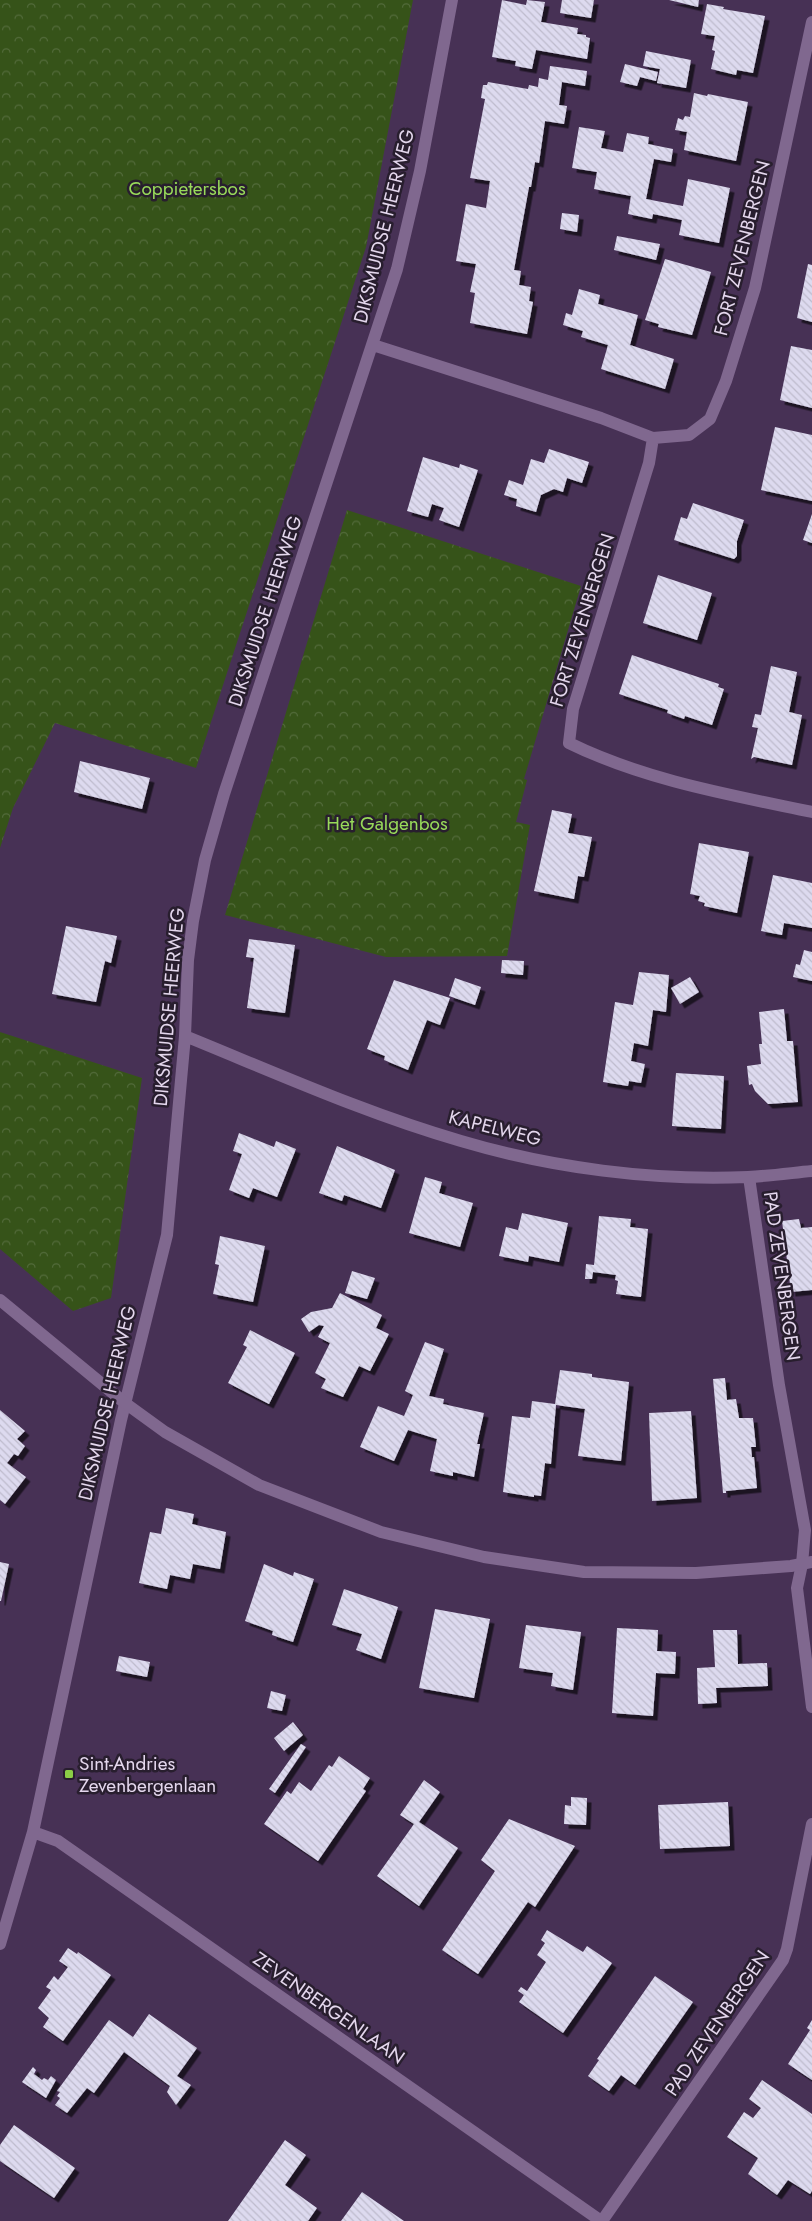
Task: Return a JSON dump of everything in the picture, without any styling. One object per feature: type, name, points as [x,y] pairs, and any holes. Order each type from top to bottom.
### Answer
[{"type":"street","name":"DIKSMUIDSE HEERWEG","points":[[0,1944],[33,1832],[125,1403],[167,1235],[185,1036],[188,960],[193,921],[205,860],[224,794],[397,269],[418,180],[452,0]]},
{"type":"street","name":"FORT ZEVENBERGEN","points":[[373,345],[600,418],[653,438],[689,435],[710,419],[726,381],[755,288],[812,22]]},
{"type":"street","name":"FORT ZEVENBERGEN","points":[[653,438],[649,463],[573,709],[569,743],[596,756],[706,790],[812,812]]},
{"type":"street","name":"KAPELWEG","points":[[185,1036],[322,1091],[461,1141],[529,1157],[605,1171],[703,1178],[749,1177],[812,1171]]},
{"type":"street","name":"PAD ZEVENBERGEN","points":[[749,1177],[779,1385],[805,1530],[807,1563],[797,1588],[812,1707]]},
{"type":"street","points":[[0,1300],[125,1403],[165,1432],[259,1485],[381,1532],[484,1557],[584,1572],[696,1573],[807,1563]]},
{"type":"street","name":"PAD ZEVENBERGEN","points":[[602,2221],[783,1960],[788,1949],[812,1824]]},
{"type":"street","name":"ZEVENBERGENLAAN","points":[[33,1832],[58,1841],[602,2221]]},
{"type":"green space","name":"Coppietersbos","points":[[0,0],[413,0],[366,247],[196,768],[55,723],[13,808],[0,848]]},
{"type":"green space","name":"Het Galgenbos","points":[[347,510],[581,586],[524,779],[527,780],[516,822],[530,825],[507,956],[386,957],[225,915]]},
{"type":"green space","points":[[0,1032],[142,1078],[111,1298],[73,1311],[0,1249]]},
{"type":"building","points":[[502,0],[526,5],[527,0],[545,2],[541,22],[578,28],[577,34],[586,35],[586,37],[590,38],[587,59],[536,50],[532,69],[515,66],[516,61],[492,57]]},
{"type":"building","points":[[562,0],[594,0],[591,18],[560,13]]},
{"type":"building","points":[[669,0],[699,0],[698,7]]},
{"type":"building","points":[[707,4],[724,7],[723,9],[765,16],[753,73],[737,70],[736,75],[711,69],[715,51],[712,50],[715,36],[701,34]]},
{"type":"building","points":[[646,51],[691,60],[686,88],[657,83],[660,69],[643,66]]},
{"type":"building","points":[[625,64],[658,72],[656,81],[640,77],[637,86],[620,82]]},
{"type":"building","points":[[550,66],[587,71],[585,86],[562,82],[559,105],[567,106],[564,124],[545,121],[539,163],[535,162],[531,187],[529,187],[514,270],[521,271],[519,285],[531,287],[529,301],[533,302],[527,334],[470,323],[475,293],[470,292],[476,264],[456,261],[466,204],[486,208],[490,181],[470,178],[485,99],[481,98],[483,85],[487,85],[488,82],[528,89],[529,85],[538,87],[539,78],[548,80]]},
{"type":"building","points":[[694,93],[748,102],[736,161],[684,150],[687,132],[675,130],[678,118],[683,120],[685,116],[690,117]]},
{"type":"building","points":[[579,127],[605,131],[601,148],[623,152],[627,133],[649,137],[648,144],[673,149],[671,162],[654,159],[646,199],[683,206],[688,179],[730,188],[719,243],[679,235],[682,220],[653,214],[652,219],[628,214],[631,196],[594,189],[597,172],[572,168]]},
{"type":"building","points":[[562,213],[579,215],[577,232],[560,229]]},
{"type":"building","points":[[617,236],[660,244],[656,260],[614,250]]},
{"type":"building","points":[[665,259],[711,272],[692,335],[658,327],[659,324],[645,320]]},
{"type":"building","points":[[808,264],[812,265],[812,322],[797,318]]},
{"type":"building","points":[[579,289],[600,295],[598,304],[638,315],[630,345],[674,359],[665,389],[601,369],[608,345],[581,337],[583,331],[563,325],[566,313],[572,315]]},
{"type":"building","points":[[791,346],[812,350],[812,408],[780,400]]},
{"type":"building","points":[[775,427],[812,435],[812,501],[761,490]]},
{"type":"building","points":[[549,449],[589,462],[582,483],[567,478],[563,492],[554,489],[541,495],[536,512],[516,506],[517,499],[504,495],[509,480],[523,485],[531,459],[544,463]]},
{"type":"building","points":[[423,457],[459,468],[460,464],[478,470],[459,527],[439,520],[444,508],[432,504],[428,517],[407,511]]},
{"type":"building","points":[[693,503],[744,520],[737,541],[737,556],[734,559],[674,540],[681,517],[687,519]]},
{"type":"building","points":[[812,514],[812,543],[803,540]]},
{"type":"building","points":[[658,575],[712,593],[697,640],[643,623]]},
{"type":"building","points":[[632,655],[719,684],[718,687],[724,689],[712,725],[685,716],[684,719],[667,713],[668,710],[619,694]]},
{"type":"building","points":[[771,666],[797,672],[789,712],[802,715],[792,765],[754,757],[751,759],[758,728],[752,727],[755,714],[761,715]]},
{"type":"building","points":[[80,761],[150,778],[142,809],[74,792]]},
{"type":"building","points":[[552,810],[572,814],[568,833],[592,837],[584,877],[578,876],[574,899],[534,891]]},
{"type":"building","points":[[699,843],[749,852],[737,913],[704,906],[705,903],[698,901],[700,896],[690,894]]},
{"type":"building","points":[[773,875],[812,883],[812,928],[784,923],[782,935],[761,931]]},
{"type":"building","points":[[66,926],[117,936],[111,963],[105,961],[96,1002],[52,994]]},
{"type":"building","points":[[249,939],[295,945],[285,1013],[247,1008],[254,958],[246,957]]},
{"type":"building","points":[[804,950],[812,952],[812,981],[793,977],[796,964],[800,965]]},
{"type":"building","points":[[502,960],[524,961],[523,975],[501,973]]},
{"type":"building","points":[[639,972],[669,975],[666,1012],[653,1010],[648,1046],[634,1043],[631,1061],[645,1064],[641,1083],[629,1081],[628,1086],[603,1082],[615,1002],[633,1005]]},
{"type":"building","points":[[690,977],[699,992],[680,1004],[671,988]]},
{"type":"building","points":[[455,978],[481,987],[475,1005],[449,996]]},
{"type":"building","points":[[394,980],[450,998],[440,1025],[427,1020],[408,1070],[384,1060],[385,1056],[367,1049]]},
{"type":"building","points":[[784,1009],[787,1041],[793,1041],[798,1102],[768,1104],[755,1091],[752,1084],[749,1085],[747,1066],[761,1064],[759,1044],[762,1044],[759,1012]]},
{"type":"building","points":[[676,1073],[724,1076],[721,1129],[672,1126]]},
{"type":"building","points":[[239,1133],[274,1147],[276,1141],[296,1149],[277,1197],[253,1188],[249,1198],[229,1190],[242,1154],[233,1151]]},
{"type":"building","points":[[337,1146],[395,1170],[381,1208],[344,1195],[342,1201],[319,1193]]},
{"type":"building","points":[[425,1177],[442,1182],[439,1193],[473,1203],[460,1247],[409,1233]]},
{"type":"building","points":[[522,1213],[568,1223],[559,1262],[529,1256],[528,1262],[499,1256],[506,1227],[518,1230]]},
{"type":"building","points":[[599,1216],[631,1219],[630,1227],[648,1229],[641,1297],[616,1294],[618,1281],[615,1280],[616,1275],[593,1272],[592,1279],[585,1279],[586,1264],[594,1265]]},
{"type":"building","points":[[799,1219],[801,1228],[812,1227],[812,1290],[791,1292],[782,1221]]},
{"type":"building","points":[[220,1236],[265,1246],[253,1302],[213,1294],[219,1265],[215,1264]]},
{"type":"building","points":[[352,1271],[375,1278],[367,1299],[345,1293]]},
{"type":"building","points":[[340,1293],[382,1315],[376,1328],[389,1334],[370,1371],[359,1366],[343,1397],[321,1388],[326,1379],[315,1373],[330,1343],[318,1337],[324,1326],[319,1325],[309,1332],[301,1319],[311,1312],[332,1308]]},
{"type":"building","points":[[250,1330],[295,1353],[269,1404],[228,1383],[247,1347],[243,1345]]},
{"type":"building","points":[[425,1342],[444,1349],[429,1396],[444,1399],[443,1404],[484,1413],[477,1444],[480,1444],[474,1477],[453,1472],[453,1476],[430,1471],[437,1439],[408,1430],[394,1461],[360,1447],[378,1406],[404,1416],[413,1395],[405,1391]]},
{"type":"building","points":[[560,1370],[592,1374],[592,1377],[629,1382],[621,1461],[578,1456],[585,1409],[556,1405],[551,1464],[545,1463],[541,1496],[534,1495],[534,1497],[503,1492],[512,1416],[530,1418],[532,1401],[555,1404]]},
{"type":"building","points":[[725,1378],[727,1400],[736,1399],[739,1418],[753,1418],[756,1447],[751,1447],[752,1457],[754,1457],[757,1488],[726,1491],[726,1493],[723,1493],[713,1379]]},
{"type":"building","points":[[0,1410],[25,1431],[17,1439],[25,1446],[18,1456],[14,1454],[7,1463],[26,1477],[5,1504],[0,1500]]},
{"type":"building","points":[[691,1411],[697,1498],[652,1501],[649,1413]]},
{"type":"building","points":[[166,1508],[194,1514],[192,1524],[226,1532],[220,1569],[193,1564],[190,1579],[170,1575],[167,1589],[139,1583],[150,1532],[161,1534]]},
{"type":"building","points":[[0,1562],[9,1564],[1,1601],[0,1601]]},
{"type":"building","points":[[264,1564],[293,1576],[294,1572],[314,1579],[293,1642],[272,1635],[273,1631],[245,1621]]},
{"type":"building","points":[[344,1589],[398,1607],[381,1659],[356,1650],[362,1634],[332,1625]]},
{"type":"building","points":[[435,1609],[490,1619],[474,1698],[419,1688]]},
{"type":"building","points":[[526,1625],[581,1632],[573,1690],[551,1686],[553,1673],[519,1668]]},
{"type":"building","points":[[617,1628],[658,1630],[657,1651],[676,1652],[675,1674],[656,1673],[653,1716],[612,1713]]},
{"type":"building","points":[[713,1630],[737,1630],[738,1664],[767,1663],[768,1686],[716,1688],[717,1703],[698,1704],[697,1668],[715,1667]]},
{"type":"building","points":[[119,1656],[150,1662],[147,1677],[116,1671]]},
{"type":"building","points":[[271,1691],[286,1695],[282,1711],[267,1708]]},
{"type":"building","points":[[293,1722],[303,1735],[284,1751],[274,1738]]},
{"type":"building","points":[[301,1744],[306,1747],[275,1793],[269,1789]]},
{"type":"building","points":[[339,1756],[370,1778],[363,1789],[366,1791],[318,1861],[264,1824],[287,1791],[291,1794],[299,1782],[311,1791],[329,1765],[332,1767]]},
{"type":"building","points":[[424,1780],[440,1792],[419,1822],[458,1848],[419,1906],[377,1876],[414,1824],[400,1815]]},
{"type":"building","points":[[571,1797],[587,1798],[586,1825],[564,1824],[565,1805],[571,1806]]},
{"type":"building","points":[[728,1802],[730,1846],[660,1849],[658,1805]]},
{"type":"building","points":[[509,1819],[575,1846],[535,1907],[528,1902],[478,1974],[442,1950],[495,1871],[481,1860]]},
{"type":"building","points":[[547,1930],[583,1952],[587,1946],[612,1963],[563,2033],[519,2002],[524,1995],[518,1991],[521,1987],[527,1991],[546,1962],[537,1955],[545,1943],[541,1940]]},
{"type":"building","points":[[68,1948],[77,1954],[78,1952],[111,1975],[63,2041],[43,2027],[49,2018],[38,2008],[51,1990],[46,1987],[54,1976],[58,1980],[68,1967],[59,1961]]},
{"type":"building","points":[[655,1976],[693,2002],[635,2085],[621,2075],[609,2091],[588,2076],[599,2060],[597,2059]]},
{"type":"building","points":[[149,2014],[197,2048],[177,2076],[191,2085],[176,2105],[167,2092],[170,2086],[124,2052],[94,2093],[87,2088],[67,2113],[55,2105],[60,2098],[57,2096],[60,2092],[57,2091],[109,2020],[133,2037]]},
{"type":"building","points":[[812,2020],[812,2080],[788,2064],[810,2030],[807,2028]]},
{"type":"building","points":[[33,2067],[36,2070],[34,2074],[42,2080],[44,2078],[48,2080],[51,2076],[56,2080],[46,2098],[22,2082]]},
{"type":"building","points":[[762,2080],[812,2114],[812,2191],[810,2194],[788,2180],[777,2195],[748,2174],[758,2158],[727,2137],[744,2112],[753,2118],[761,2108],[749,2099]]},
{"type":"building","points":[[14,2125],[75,2168],[54,2198],[0,2161],[0,2145]]},
{"type":"building","points":[[285,2140],[306,2155],[285,2185],[317,2208],[308,2221],[228,2221]]},
{"type":"building","points":[[362,2192],[404,2221],[341,2221]]},
{"type":"place","name":"Sint-Andries Zevenbergenlaan","points":[[69,1774]]}]
